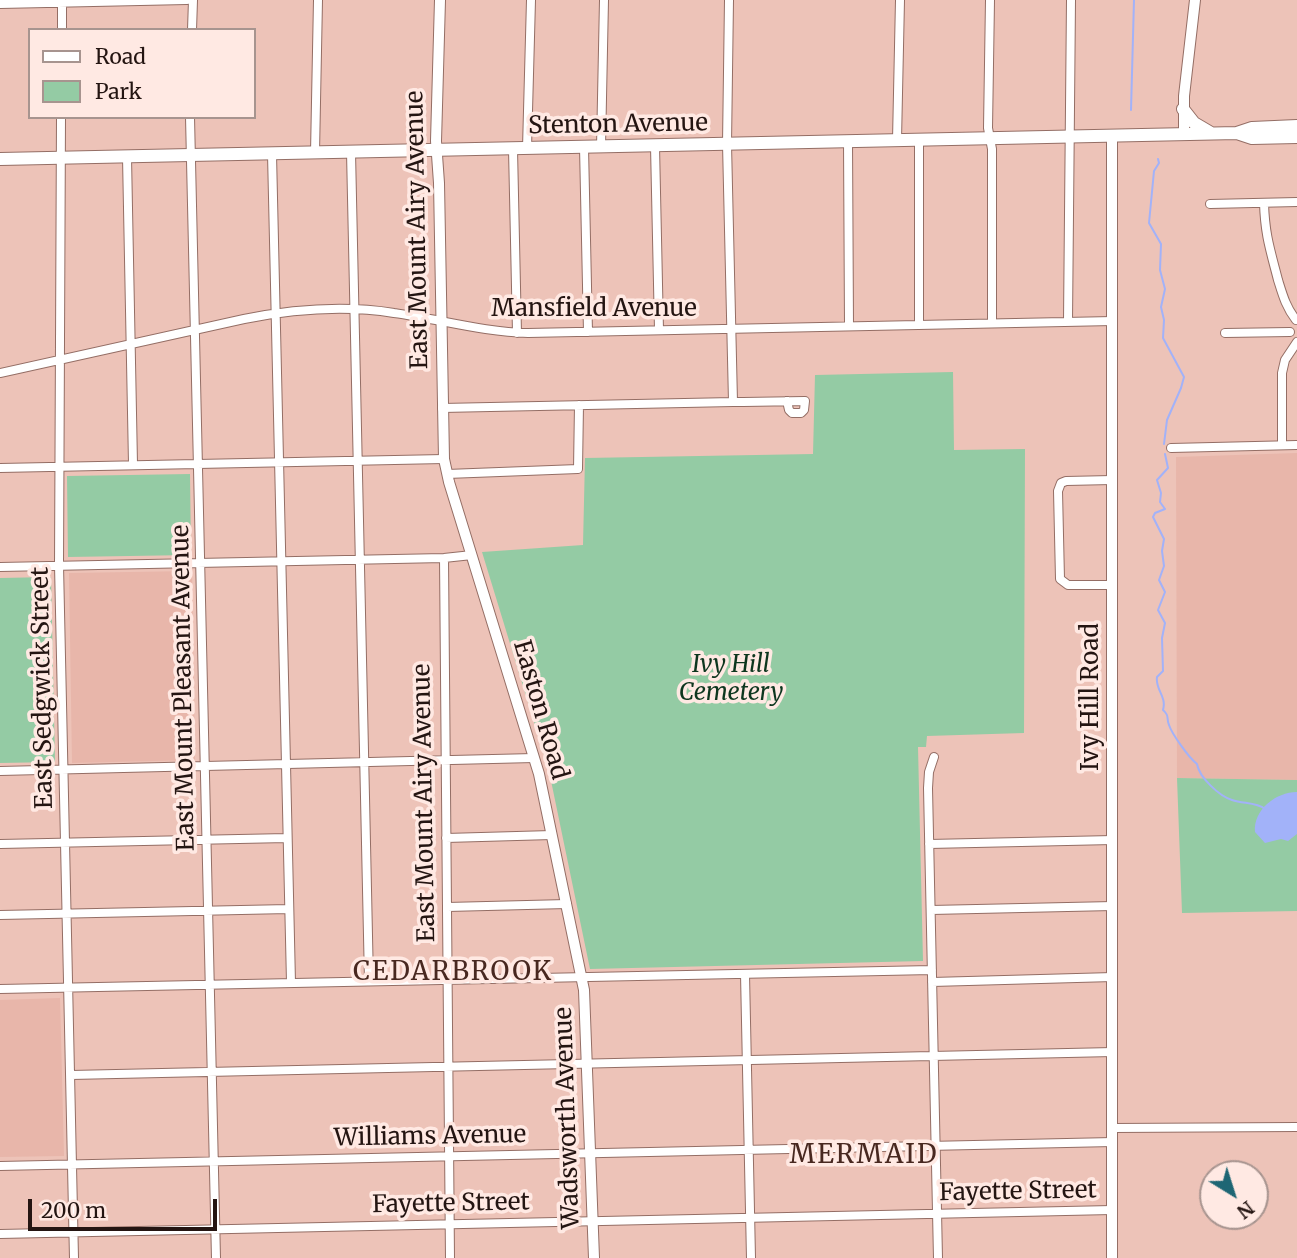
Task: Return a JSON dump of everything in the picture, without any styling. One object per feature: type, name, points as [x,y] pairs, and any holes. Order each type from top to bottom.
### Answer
[{"type":"main road","name":"East Mount Airy Avenue","points":[[440,0],[437,150],[444,458]]},
{"type":"main road","points":[[1184,134],[1183,109],[1195,0]]},
{"type":"main road","points":[[1183,109],[1194,122],[1211,134]]},
{"type":"main road","name":"Stenton Avenue","points":[[0,159],[1211,134],[1237,133],[1252,128],[1297,126]]},
{"type":"main road","name":"Stenton Avenue","points":[[1237,133],[1252,138],[1297,137]]},
{"type":"main road","name":"Ivy Hill Road","points":[[1112,136],[1112,1258]]},
{"type":"main road","name":"Easton Road","points":[[444,458],[534,758],[582,977]]},
{"type":"main road","name":"Wadsworth Avenue","points":[[582,977],[588,1064],[594,1258]]},
{"type":"street","points":[[0,4],[187,0]]},
{"type":"street","points":[[192,28],[193,0]]},
{"type":"street","points":[[315,153],[318,0]]},
{"type":"street","points":[[527,148],[531,0]]},
{"type":"street","points":[[601,147],[604,0]]},
{"type":"street","points":[[729,0],[727,144],[733,402]]},
{"type":"street","points":[[897,140],[900,0]]},
{"type":"street","points":[[990,0],[988,128],[992,149],[992,323]]},
{"type":"street","points":[[1068,321],[1071,0]]},
{"type":"street","points":[[62,1],[62,28]]},
{"type":"street","name":"East Sedgwick Street","points":[[61,119],[59,565],[74,1258]]},
{"type":"street","name":"East Mount Pleasant Avenue","points":[[190,119],[216,1258]]},
{"type":"street","points":[[919,140],[919,324]]},
{"type":"street","points":[[848,141],[849,326]]},
{"type":"street","points":[[655,145],[659,330]]},
{"type":"street","points":[[584,147],[588,332]]},
{"type":"street","points":[[513,149],[517,333]]},
{"type":"street","points":[[351,152],[369,981]]},
{"type":"street","points":[[272,154],[290,982]]},
{"type":"street","points":[[127,157],[133,464]]},
{"type":"street","points":[[1210,204],[1297,202]]},
{"type":"street","points":[[1264,203],[1269,253],[1283,299],[1296,321],[1290,332]]},
{"type":"street","name":"Mansfield Avenue","points":[[0,373],[196,329],[276,313],[321,308],[394,313],[517,333],[1113,321]]},
{"type":"street","points":[[1225,333],[1290,332]]},
{"type":"street","points":[[1283,445],[1282,373],[1285,360],[1297,341],[1290,332]]},
{"type":"street","points":[[442,408],[788,401],[789,410],[795,414],[804,410],[805,401]]},
{"type":"street","points":[[447,474],[578,469],[579,405]]},
{"type":"street","points":[[1171,448],[1297,445]]},
{"type":"street","points":[[0,468],[444,458]]},
{"type":"street","points":[[1112,480],[1066,481],[1061,483],[1058,491],[1060,579],[1068,585],[1112,585]]},
{"type":"street","points":[[0,567],[443,558],[472,555]]},
{"type":"street","name":"East Mount Airy Avenue","points":[[443,558],[450,1258]]},
{"type":"street","points":[[934,757],[929,772],[929,844],[939,1258]]},
{"type":"street","points":[[0,771],[534,758]]},
{"type":"street","points":[[446,838],[552,835]]},
{"type":"street","points":[[0,844],[287,838]]},
{"type":"street","points":[[929,844],[1113,840]]},
{"type":"street","points":[[447,907],[567,904]]},
{"type":"street","points":[[931,910],[1113,906]]},
{"type":"street","points":[[0,915],[289,909]]},
{"type":"street","points":[[0,989],[932,970]]},
{"type":"street","points":[[745,974],[751,1258]]},
{"type":"street","points":[[932,982],[1113,978]]},
{"type":"street","points":[[71,1075],[1113,1052]]},
{"type":"street","points":[[1113,1128],[1297,1126]]},
{"type":"street","name":"Williams Avenue","points":[[0,1166],[1113,1142]]},
{"type":"street","name":"Fayette Street","points":[[0,1234],[1112,1210]]},
{"type":"shaded area","points":[[1297,453],[1297,780],[1177,778],[1176,457]]},
{"type":"shaded area","points":[[192,571],[195,760],[72,763],[69,573]]},
{"type":"shaded area","points":[[60,998],[64,1156],[0,1157],[0,1000]]},
{"type":"green space","name":"Ivy Hill Cemetery","points":[[953,372],[954,450],[1025,449],[1024,733],[927,736],[926,747],[918,747],[923,961],[590,969],[549,771],[482,552],[583,545],[585,458],[813,454],[815,375]]},
{"type":"green space","points":[[190,474],[191,555],[68,557],[67,476]]},
{"type":"green space","points":[[51,577],[55,762],[0,763],[0,578]]},
{"type":"green space","points":[[1177,778],[1297,780],[1297,911],[1182,913]]},
{"type":"water","points":[[1297,792],[1297,834],[1288,841],[1281,839],[1265,843],[1255,832],[1258,816],[1274,799]]},
{"type":"waterway","points":[[1131,110],[1134,0]]},
{"type":"waterway","points":[[1158,159],[1159,163],[1154,171],[1149,223],[1161,244],[1160,270],[1165,289],[1161,307],[1164,320],[1163,338],[1184,377],[1167,420],[1164,444]]},
{"type":"waterway","points":[[1165,454],[1168,468],[1157,480],[1161,493],[1160,502],[1165,509],[1155,513],[1153,517],[1164,539],[1164,566],[1159,580],[1165,592],[1158,610],[1165,623],[1162,638],[1163,671],[1157,677],[1163,710],[1177,740],[1210,785],[1227,798],[1265,809]]},
{"type":"district","name":"CEDARBROOK","points":[[453,973]]},
{"type":"district","name":"MERMAID","points":[[864,1156]]}]
